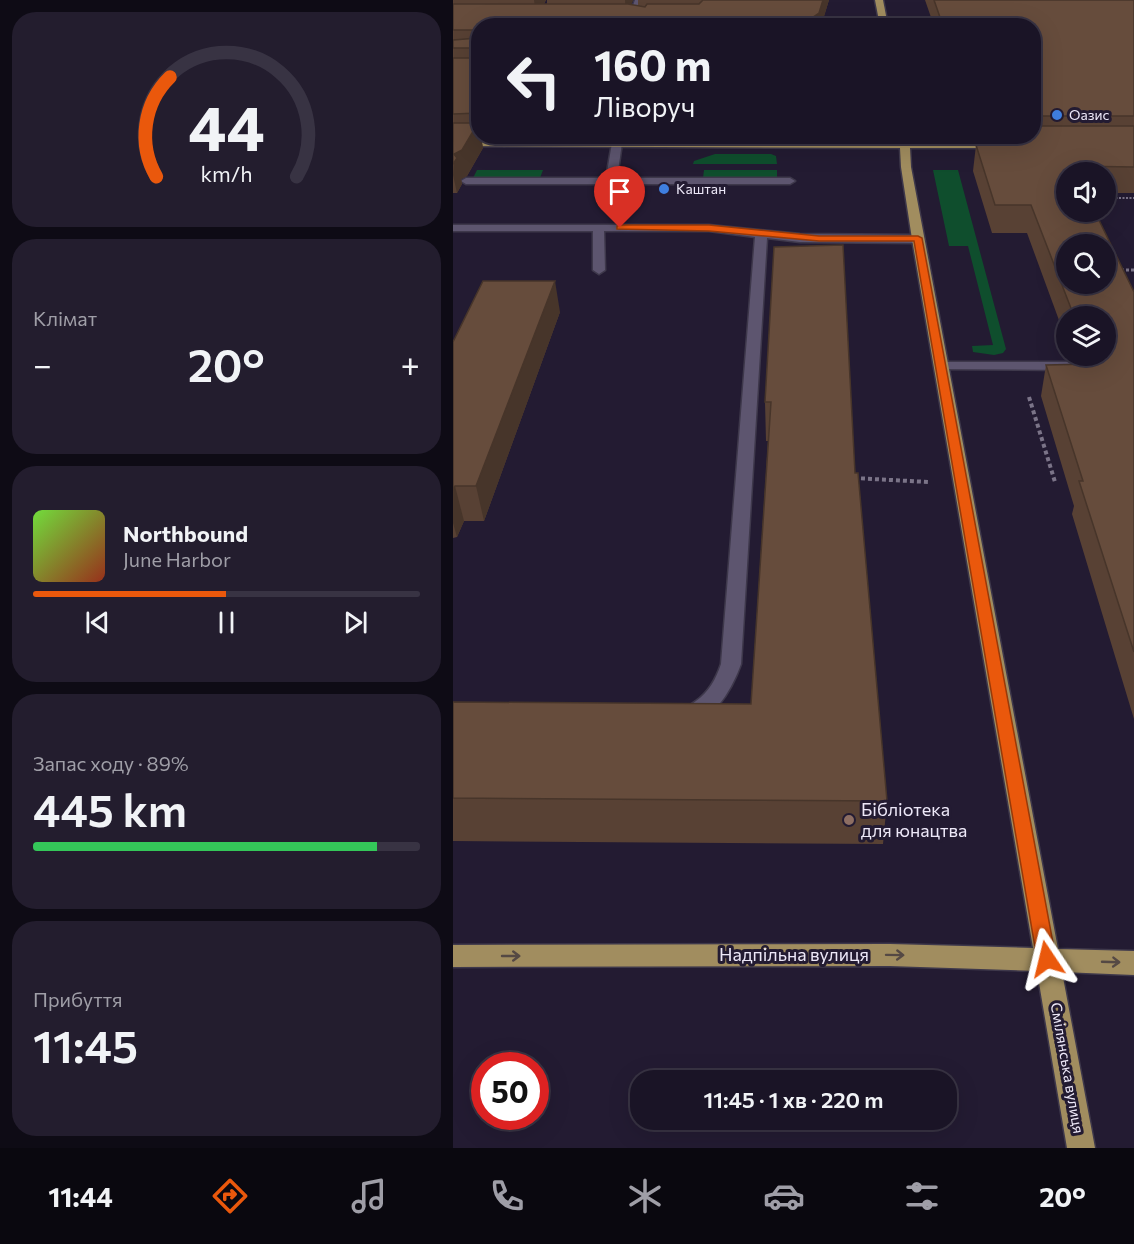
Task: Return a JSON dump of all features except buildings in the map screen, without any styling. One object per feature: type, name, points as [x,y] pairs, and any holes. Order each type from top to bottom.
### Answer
[{"type":"main road","points":[[879,0],[882,18]]},
{"type":"main road","points":[[453,143],[471,142]]},
{"type":"main road","name":"Смілянська вулиця","points":[[905,144],[906,167],[961,484],[1081,1148]]},
{"type":"main road","points":[[995,144],[1017,145]]},
{"type":"main road","name":"Надпільна вулиця","points":[[453,956],[890,955],[1134,963]]},
{"type":"lane","points":[[637,18],[639,0]]},
{"type":"lane","points":[[611,181],[617,144]]},
{"type":"lane","points":[[466,181],[790,181]]},
{"type":"lane","points":[[453,228],[709,228],[819,238],[918,238]]},
{"type":"lane","points":[[599,228],[597,242],[599,270]]},
{"type":"lane","points":[[667,723],[693,714],[712,700],[726,682],[731,664],[761,234]]},
{"type":"lane","points":[[942,366],[1056,366]]},
{"type":"path","points":[[1116,198],[1134,198]]},
{"type":"path","points":[[1117,261],[1125,278]]},
{"type":"path","points":[[1121,270],[1134,270]]},
{"type":"path","points":[[1029,397],[1055,483]]},
{"type":"path","points":[[852,478],[961,484]]},
{"type":"green space","points":[[715,154],[771,154],[776,156],[777,164],[693,164],[694,161]]},
{"type":"green space","points":[[477,170],[543,170],[540,178],[473,178]]},
{"type":"green space","points":[[704,170],[777,170],[777,178],[703,178]]},
{"type":"green space","points":[[933,170],[958,170],[1006,349],[1003,353],[994,355],[973,352],[972,346],[993,345],[968,246],[949,246]]},
{"type":"place","name":"Оазис","points":[[1057,115]]},
{"type":"place","name":"Каштан","points":[[664,189]]},
{"type":"place","name":"Бібліотека для юнацтва","points":[[849,820]]},
{"type":"route","points":[[620,228],[709,228],[800,238],[918,238],[1047,959]]}]
